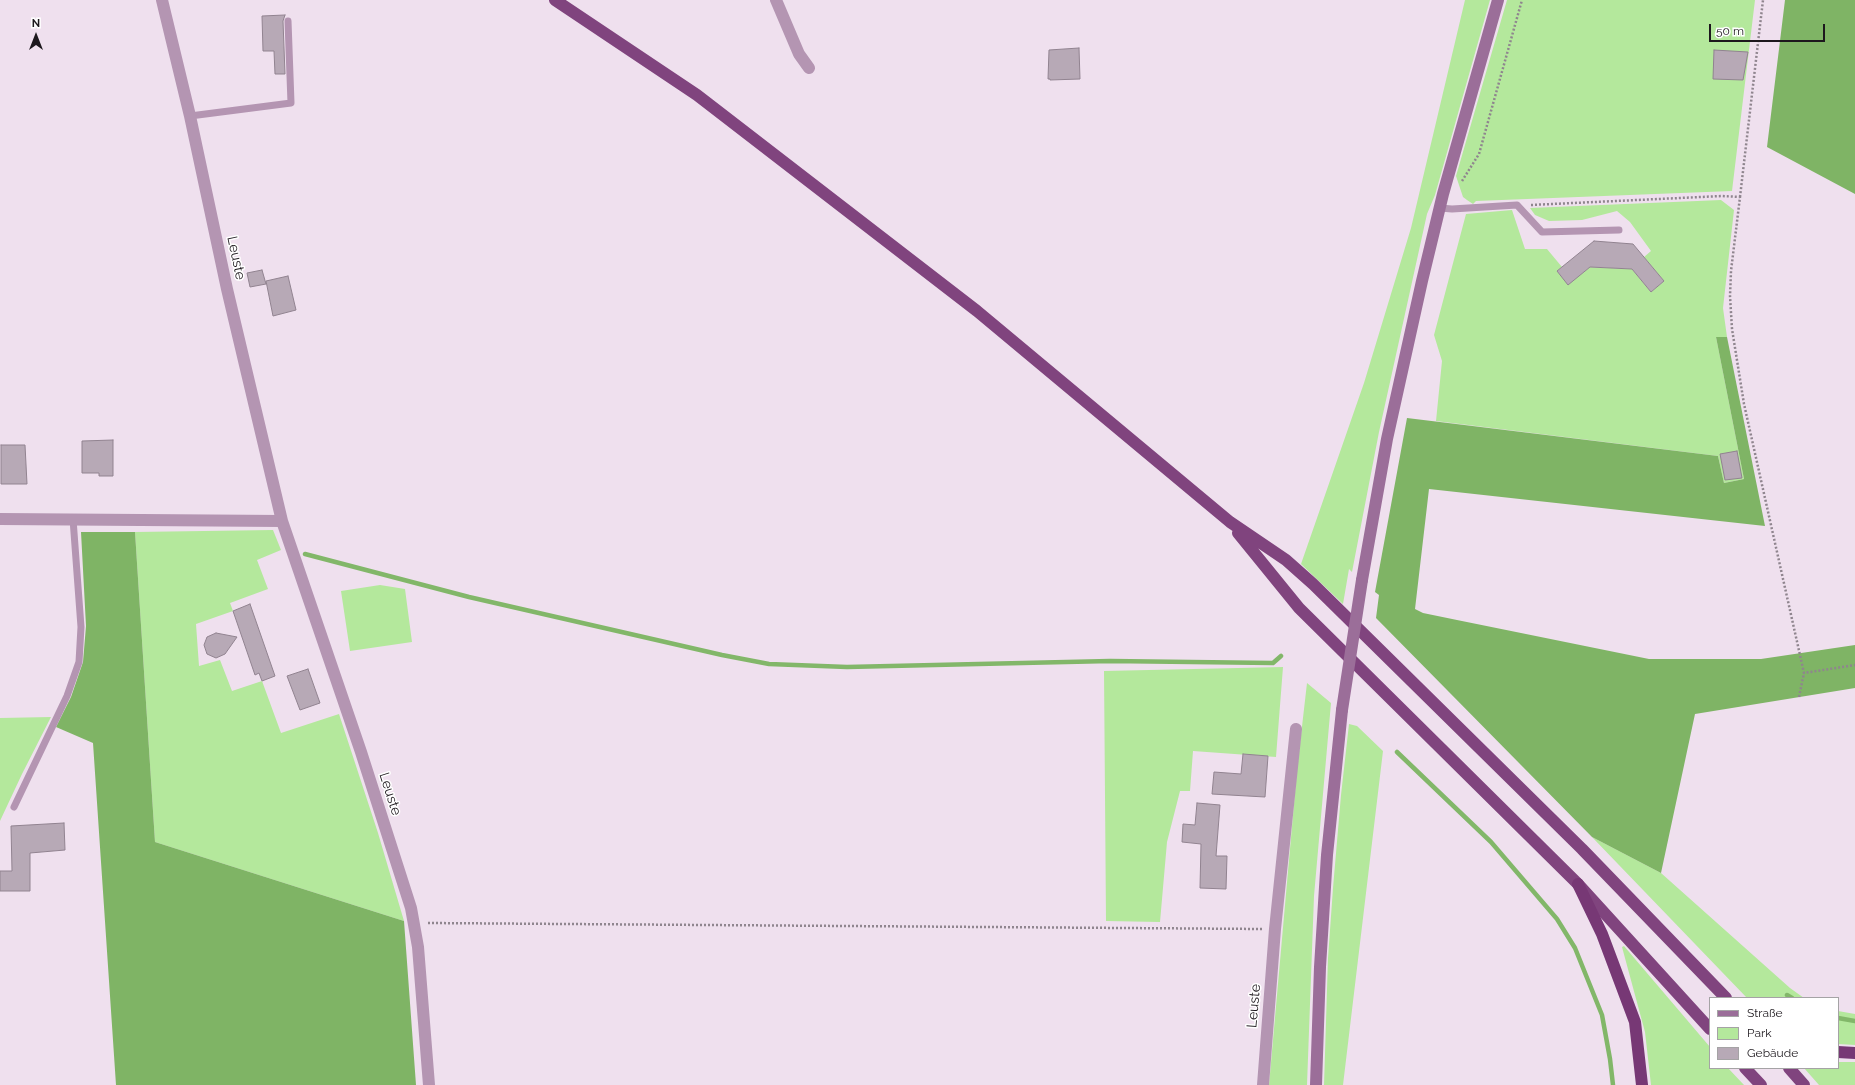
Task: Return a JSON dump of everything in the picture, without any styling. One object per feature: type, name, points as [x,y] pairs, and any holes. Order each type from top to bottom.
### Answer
[{"type":"highway","points":[[555,0],[697,95],[977,312],[1230,522],[1286,560],[1313,584],[1582,849],[1725,997]]},
{"type":"highway","points":[[1230,522],[1299,608],[1578,884],[1709,1028]]},
{"type":"highway","points":[[1578,884],[1602,934],[1635,1022],[1642,1085]]},
{"type":"highway","points":[[1839,1052],[1855,1052]]},
{"type":"highway","points":[[1746,1069],[1761,1085]]},
{"type":"highway","points":[[1790,1069],[1804,1085]]},
{"type":"main road","points":[[1316,1085],[1320,967],[1328,855],[1342,710],[1362,580],[1387,439],[1404,360],[1440,208],[1498,0]]},
{"type":"street","name":"Leuste","points":[[162,0],[190,116],[227,290],[282,521],[361,752],[411,908],[418,947],[430,1085]]},
{"type":"street","points":[[776,0],[799,54],[808,68]]},
{"type":"street","points":[[0,518],[282,521]]},
{"type":"street","name":"Leuste","points":[[1263,1085],[1275,929],[1296,728]]},
{"type":"lane","points":[[190,116],[291,103],[288,21]]},
{"type":"lane","points":[[1440,208],[1452,209],[1516,205],[1542,232],[1619,230]]},
{"type":"lane","points":[[14,807],[67,696],[79,662],[81,627],[73,519]]},
{"type":"path","points":[[1461,182],[1479,154],[1522,0]]},
{"type":"path","points":[[1763,0],[1731,271],[1730,296],[1732,328],[1744,404],[1804,673],[1798,697]]},
{"type":"path","points":[[1516,205],[1722,196],[1740,197]]},
{"type":"path","points":[[1804,673],[1855,665]]},
{"type":"path","points":[[413,923],[1275,929]]},
{"type":"green space","points":[[1465,0],[1490,0],[1435,195],[1427,214],[1379,432],[1352,572],[1349,569],[1343,604],[1301,564],[1364,383],[1411,228]]},
{"type":"green space","points":[[1507,0],[1755,0],[1732,191],[1476,201],[1473,204],[1463,197],[1456,176]]},
{"type":"green space","points":[[1785,0],[1855,0],[1855,194],[1767,147]]},
{"type":"green space","points":[[1721,200],[1734,210],[1723,308],[1727,337],[1716,337],[1744,479],[1724,483],[1718,456],[1436,421],[1442,361],[1434,335],[1466,214],[1512,210],[1525,249],[1547,249],[1562,267],[1557,271],[1568,284],[1590,267],[1632,269],[1651,292],[1664,281],[1644,257],[1651,251],[1630,222],[1617,211],[1582,220],[1549,221],[1535,215],[1530,208]]},
{"type":"green space","points":[[1716,337],[1727,337],[1765,526],[1429,489],[1415,609],[1423,613],[1649,659],[1761,659],[1855,645],[1855,688],[1695,714],[1661,873],[1592,837],[1376,618],[1379,595],[1375,592],[1407,418],[1718,456],[1724,483],[1744,479]]},
{"type":"green space","points":[[273,530],[281,550],[257,560],[268,589],[230,603],[233,611],[196,624],[199,666],[220,660],[232,691],[262,681],[281,733],[339,714],[378,833],[404,921],[155,842],[135,532]]},
{"type":"green space","points":[[81,532],[135,532],[155,842],[404,921],[416,1085],[116,1085],[93,743],[56,727],[71,697],[83,662],[86,626]]},
{"type":"green space","points":[[380,585],[405,589],[412,642],[350,651],[341,591]]},
{"type":"green space","points":[[1283,667],[1276,757],[1193,751],[1190,791],[1180,791],[1167,842],[1160,922],[1106,921],[1104,671]]},
{"type":"green space","points":[[1307,683],[1331,703],[1314,896],[1307,1085],[1269,1085],[1297,770]]},
{"type":"green space","points":[[51,717],[22,774],[0,821],[0,718]]},
{"type":"green space","points":[[1349,724],[1357,726],[1383,751],[1343,1085],[1324,1085],[1328,958],[1341,795]]},
{"type":"green space","points":[[1592,837],[1661,873],[1790,988],[1803,997],[1746,997]]},
{"type":"green space","points":[[1624,946],[1709,1046],[1709,1069],[1729,1069],[1744,1085],[1651,1085],[1645,1032],[1622,947]]},
{"type":"green space","points":[[1839,1011],[1855,1014],[1855,1045],[1839,1044]]},
{"type":"green space","points":[[1839,1062],[1855,1062],[1855,1085],[1819,1085],[1805,1069],[1839,1069]]},
{"type":"building","points":[[285,15],[283,21],[285,74],[275,74],[274,51],[263,51],[262,16]]},
{"type":"building","points":[[1079,48],[1080,79],[1048,79],[1049,50]]},
{"type":"building","points":[[1714,50],[1748,52],[1743,80],[1713,79]]},
{"type":"building","points":[[1594,241],[1633,244],[1664,281],[1651,292],[1632,269],[1590,267],[1568,285],[1557,271]]},
{"type":"building","points":[[262,270],[266,284],[250,287],[247,273]]},
{"type":"building","points":[[288,276],[296,310],[273,316],[266,281]]},
{"type":"building","points":[[113,440],[113,476],[99,476],[99,473],[82,473],[82,441]]},
{"type":"building","points":[[1,445],[25,445],[27,484],[1,484]]},
{"type":"building","points":[[1737,451],[1742,478],[1725,480],[1720,454]]},
{"type":"building","points":[[250,604],[275,676],[262,681],[259,673],[255,675],[233,611]]},
{"type":"building","points":[[216,633],[237,637],[225,654],[216,658],[207,654],[204,645],[207,637]]},
{"type":"building","points":[[308,669],[320,703],[300,710],[287,676]]},
{"type":"building","points":[[1243,754],[1268,756],[1265,797],[1212,794],[1214,772],[1241,774]]},
{"type":"building","points":[[1197,803],[1220,805],[1216,856],[1227,856],[1226,889],[1200,888],[1201,844],[1182,842],[1183,824],[1195,825]]},
{"type":"building","points":[[64,823],[65,850],[30,853],[30,891],[0,891],[0,871],[12,871],[11,826]]},
{"type":"waterway","points":[[305,554],[469,597],[722,655],[769,664],[847,667],[1110,661],[1273,663],[1281,656]]},
{"type":"waterway","points":[[1397,752],[1491,842],[1557,919],[1575,948],[1602,1015],[1613,1085]]},
{"type":"waterway","points":[[1839,1018],[1855,1021]]}]
